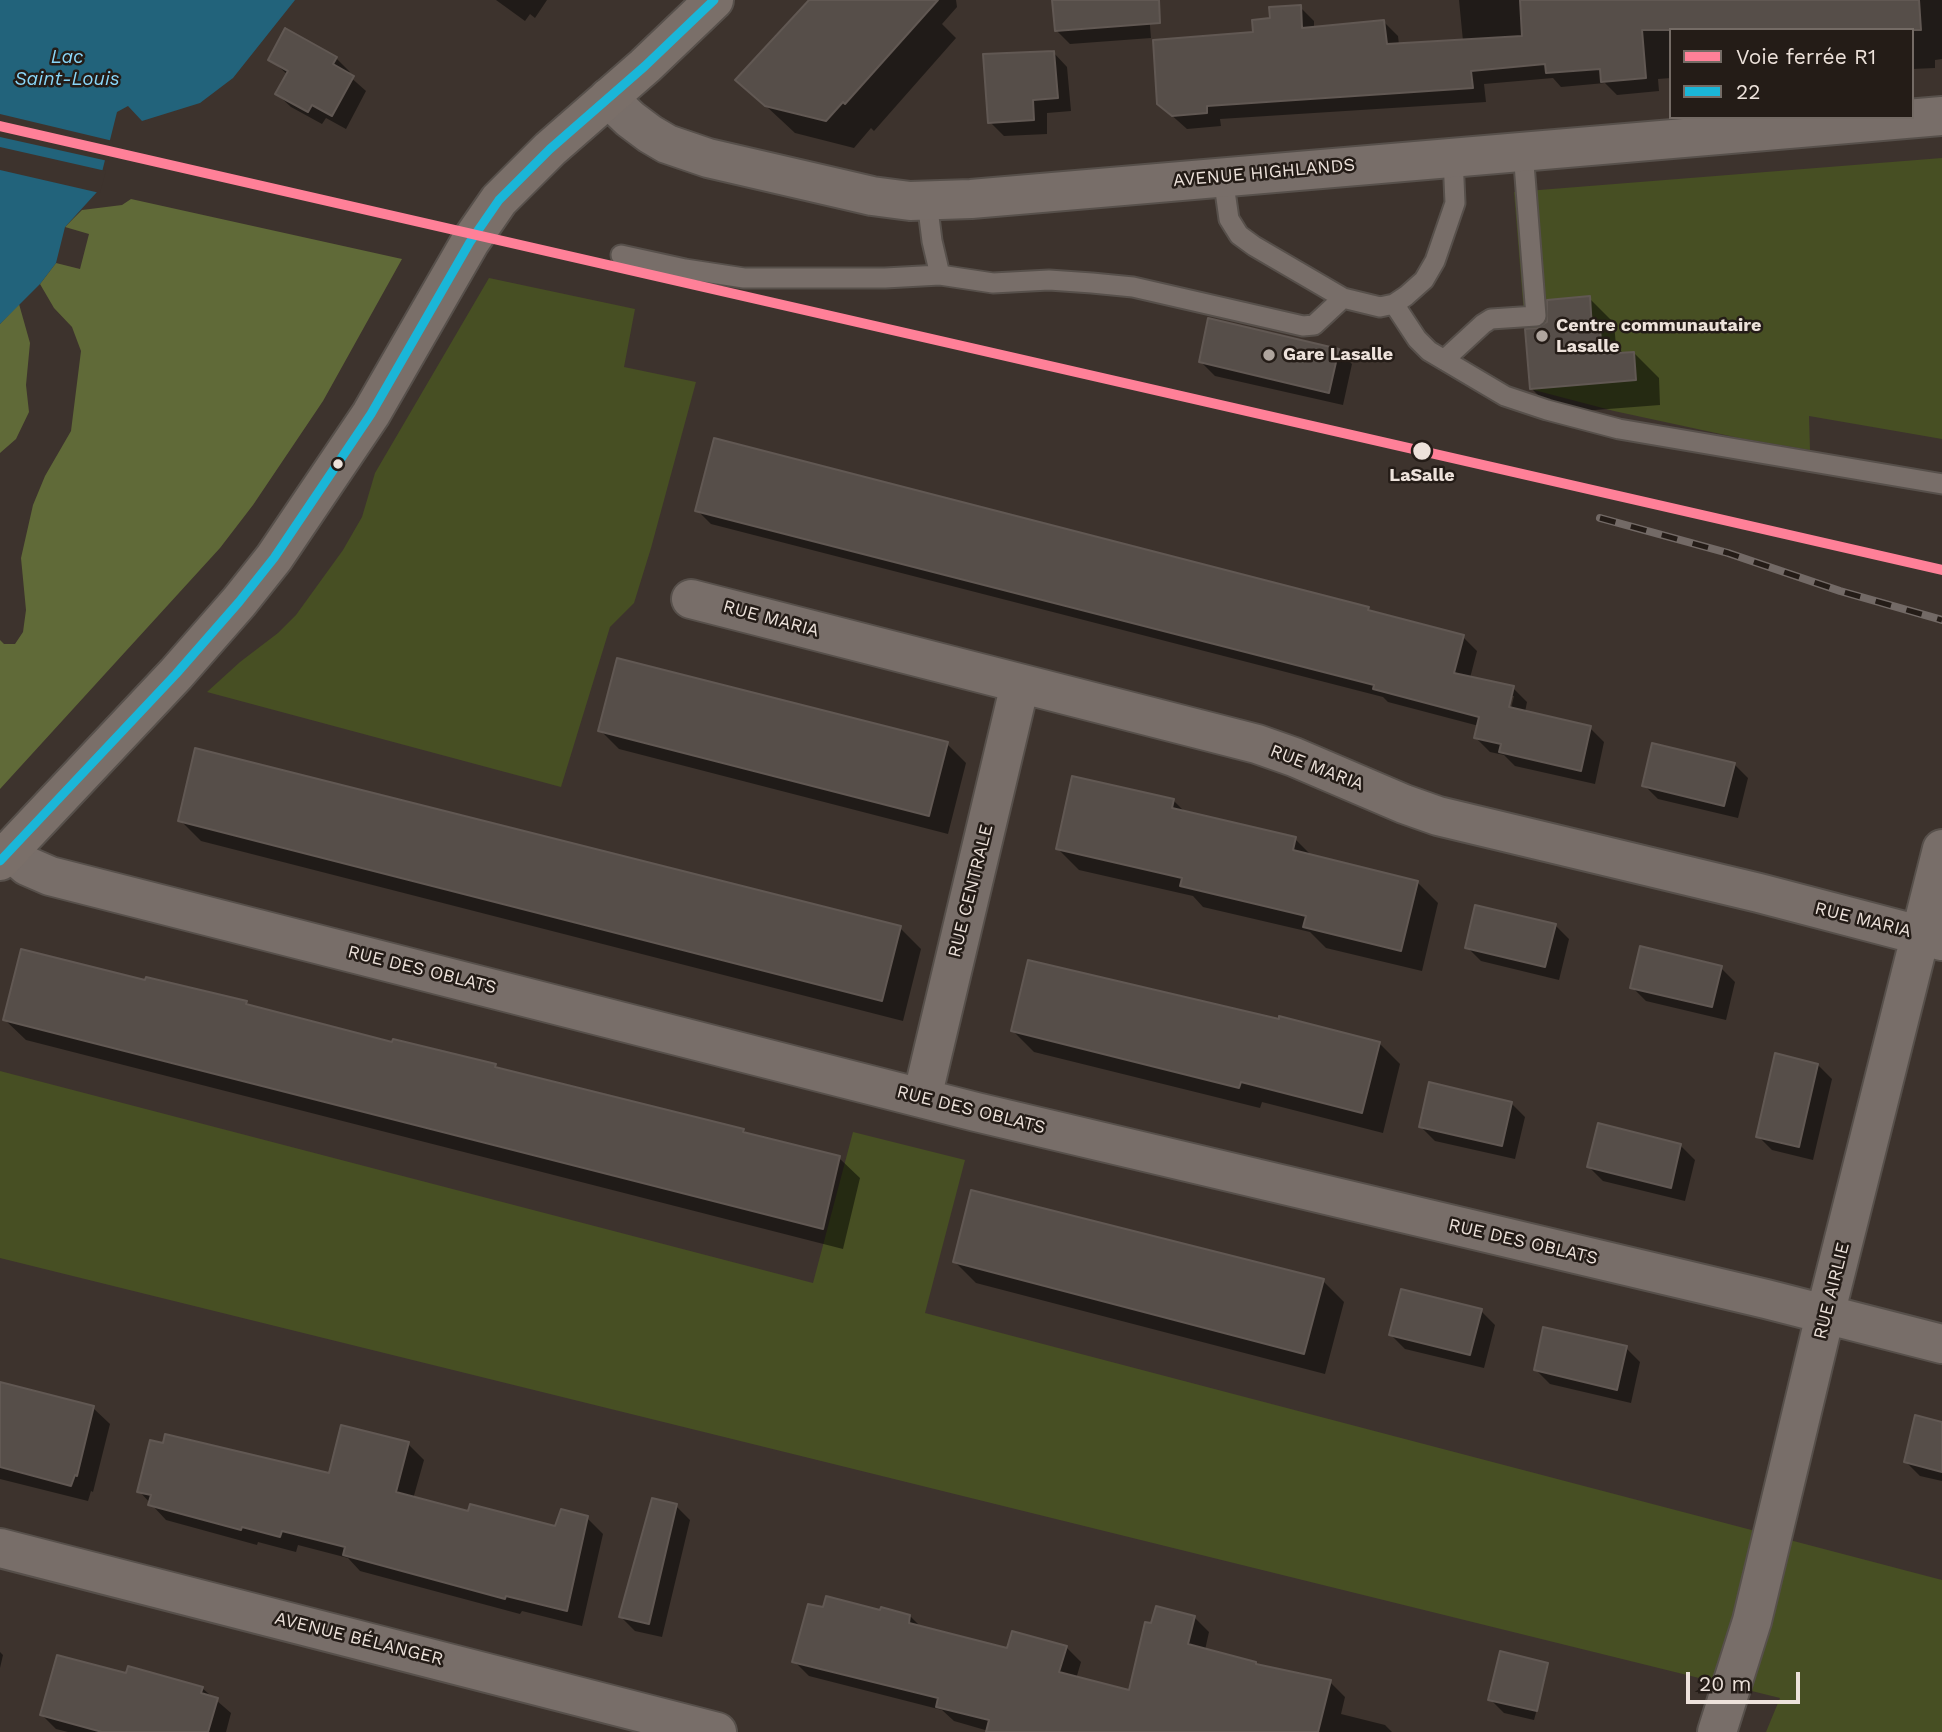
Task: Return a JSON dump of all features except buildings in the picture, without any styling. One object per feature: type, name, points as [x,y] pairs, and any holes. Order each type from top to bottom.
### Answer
[{"type":"main road","points":[[5,856],[176,674],[258,578],[308,511],[371,414],[483,222],[521,176],[713,0]]},
{"type":"street","name":"AVENUE HIGHLANDS","points":[[608,98],[629,119],[650,134],[667,144],[708,158],[872,196],[927,201],[1906,119]]},
{"type":"street","name":"AVENUE HIGHLANDS","points":[[1914,118],[1942,116]]},
{"type":"street","name":"RUE MARIA","points":[[691,599],[1256,744],[1438,816],[1931,938]]},
{"type":"street","name":"RUE CENTRALE","points":[[922,1098],[1020,684]]},
{"type":"street","name":"RUE AIRLIE","points":[[1717,1732],[1752,1621],[1825,1315],[1931,938],[1942,849]]},
{"type":"street","name":"RUE DES OBLATS","points":[[5,856],[50,876],[922,1098],[1942,1344]]},
{"type":"street","name":"AVENUE BÉLANGER","points":[[0,1548],[677,1727],[717,1732]]},
{"type":"lane","points":[[1444,360],[1491,319],[1536,316],[1523,151]]},
{"type":"lane","points":[[1223,177],[1229,219],[1239,235],[1343,298],[1380,307],[1394,304],[1424,280],[1445,237],[1455,203],[1453,157]]},
{"type":"lane","points":[[927,201],[931,236],[940,275]]},
{"type":"lane","points":[[621,255],[744,278],[885,278],[940,275],[993,282],[1049,280],[1133,288],[1303,326],[1314,325],[1343,298]]},
{"type":"lane","points":[[1394,304],[1417,339],[1444,360],[1506,396],[1547,410],[1619,429],[1942,484]]},
{"type":"green space","points":[[1942,158],[1942,439],[1809,416],[1810,450],[1614,411],[1530,389],[1514,192]]},
{"type":"green space","points":[[131,199],[402,259],[323,401],[253,505],[220,548],[0,789],[0,640],[4,644],[15,644],[23,632],[26,610],[21,558],[33,505],[45,476],[71,431],[81,351],[72,327],[54,308],[40,284],[56,263],[80,269],[89,234],[65,227],[82,210],[122,205]]},
{"type":"green space","points":[[489,278],[635,309],[624,367],[696,382],[634,603],[610,627],[561,787],[207,692],[296,615],[343,550],[362,517],[375,473]]},
{"type":"green space","points":[[19,304],[30,343],[26,385],[29,412],[16,439],[0,453],[0,324]]},
{"type":"green space","points":[[0,1071],[813,1283],[853,1132],[965,1160],[925,1313],[1942,1580],[1942,1732],[1766,1732],[1780,1698],[0,1258]]},
{"type":"water","name":"Lac Saint-Louis","points":[[0,0],[295,0],[233,78],[200,103],[142,121],[128,106],[117,112],[97,192],[65,227],[56,263],[40,284],[0,324]]},
{"type":"pier","points":[[0,114],[113,141],[108,161],[0,137]]},
{"type":"pier","points":[[0,147],[106,171],[100,193],[0,170]]},
{"type":"railway","points":[[1600,518],[1728,553],[1840,591],[1942,620]]},
{"type":"rail line","name":"R1","points":[[0,126],[1942,570]]},
{"type":"transit line","name":"22","points":[[0,861],[176,674],[274,558],[371,414],[470,242],[499,200],[550,149],[645,66],[714,0]]},
{"type":"place","name":"Centre communautaire Lasalle","points":[[1542,336]]},
{"type":"place","name":"Gare Lasalle","points":[[1269,355]]},
{"type":"place","name":"LaSalle","points":[[1422,451]]}]
